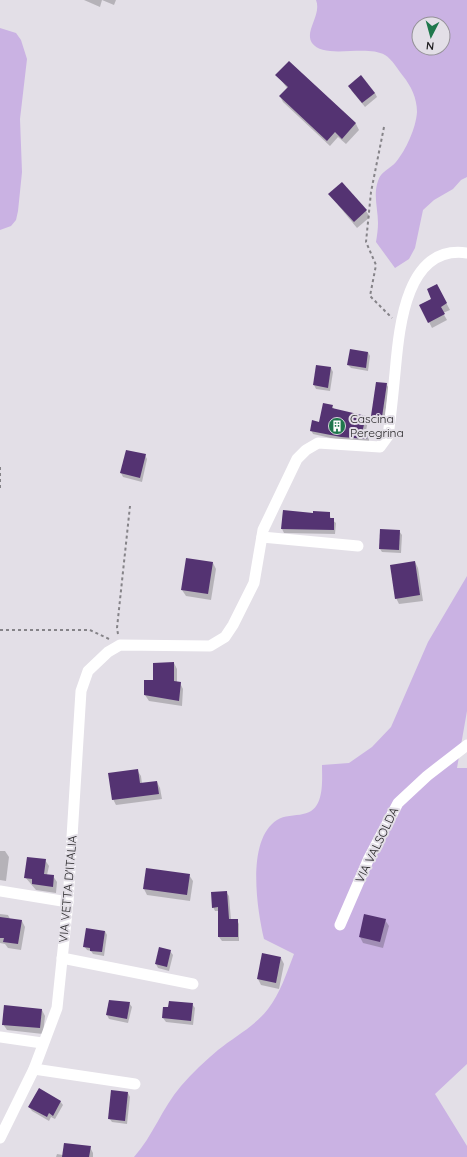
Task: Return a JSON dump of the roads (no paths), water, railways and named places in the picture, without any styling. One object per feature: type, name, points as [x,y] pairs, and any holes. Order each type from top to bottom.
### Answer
[{"type":"street","points":[[358,546],[262,537],[263,530],[297,459],[306,450],[318,443],[380,447],[388,436],[400,326],[410,291],[419,274],[431,261],[445,254],[458,252],[467,253]]},
{"type":"street","name":"VIA VETTA D'ITALIA","points":[[0,1138],[34,1069],[42,1043],[57,1008],[68,902],[80,691],[88,671],[108,652],[120,645],[210,646],[225,637],[233,625],[254,583],[262,537]]},
{"type":"street","name":"VIA VALSOLDA","points":[[340,925],[369,858],[398,803],[427,776],[467,745]]},
{"type":"street","points":[[0,891],[68,902]]},
{"type":"street","points":[[62,958],[193,984]]},
{"type":"street","points":[[0,1037],[42,1043]]},
{"type":"street","points":[[34,1069],[135,1084]]},
{"type":"place","name":"Cascina Peregrina","points":[[337,426]]}]
